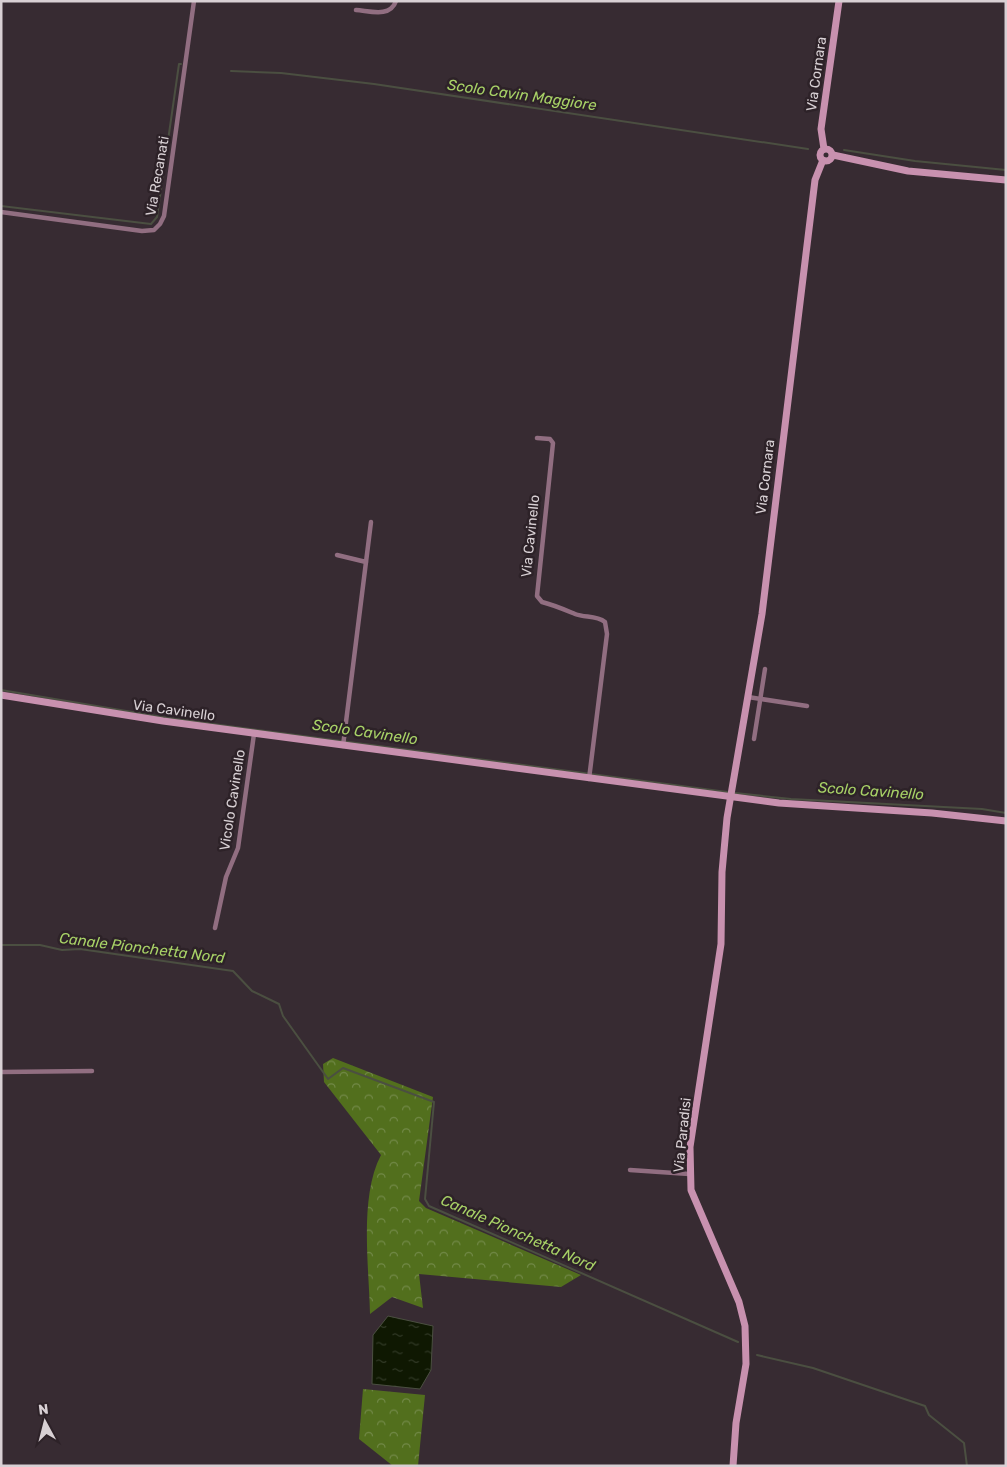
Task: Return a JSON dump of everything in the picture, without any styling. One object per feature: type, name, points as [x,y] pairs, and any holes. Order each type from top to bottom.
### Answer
[{"type":"street","name":"Via Recanati","points":[[1,212],[142,231],[154,230],[160,224],[165,208],[194,1]]},
{"type":"street","points":[[356,10],[387,12],[393,8],[396,1]]},
{"type":"street","name":"Via Cornara","points":[[824,149],[821,129],[838,1]]},
{"type":"street","points":[[833,155],[829,160],[823,160],[820,154],[824,149],[829,149],[833,155],[908,171],[1006,180]]},
{"type":"street","name":"Via Cornara","points":[[730,797],[762,614],[815,180],[823,160]]},
{"type":"street","name":"Via Cavinello","points":[[537,438],[550,439],[553,443],[537,596],[542,602],[559,606],[577,615],[599,617],[605,622],[607,634],[589,775]]},
{"type":"street","points":[[343,742],[370,522]]},
{"type":"street","points":[[337,556],[366,562]]},
{"type":"street","points":[[754,739],[765,669]]},
{"type":"street","name":"Via Cavinello","points":[[1,696],[254,734],[343,742],[589,775],[730,797],[818,807],[934,813],[1006,822]]},
{"type":"street","points":[[748,697],[807,706]]},
{"type":"street","name":"Vicolo Cavinello","points":[[215,928],[226,877],[238,848],[254,734]]},
{"type":"street","name":"Via Paradisi","points":[[730,797],[724,842],[721,944],[690,1146],[689,1174],[691,1190],[696,1204],[744,1316],[747,1345],[746,1364],[736,1423],[732,1466]]},
{"type":"street","points":[[1,1072],[92,1071]]},
{"type":"street","points":[[630,1170],[689,1174]]},
{"type":"green space","points":[[333,1058],[433,1097],[419,1201],[426,1208],[581,1275],[561,1287],[419,1274],[423,1308],[392,1297],[370,1314],[367,1254],[368,1211],[374,1172],[381,1155],[324,1082],[323,1064]]},
{"type":"green space","points":[[363,1389],[425,1395],[418,1466],[393,1466],[359,1439]]},
{"type":"water","points":[[388,1316],[433,1326],[431,1370],[420,1389],[372,1384],[373,1335]]},
{"type":"waterway","name":"Scolo Cavin Maggiore","points":[[1,206],[151,224],[157,217],[179,64],[181,64]]},
{"type":"waterway","name":"Scolo Cavin Maggiore","points":[[231,71],[281,73],[374,84],[808,149]]},
{"type":"waterway","name":"Scolo Cavin Maggiore","points":[[844,150],[915,161],[1006,170]]},
{"type":"waterway","name":"Scolo Cavinello","points":[[1,690],[168,718],[727,792]]},
{"type":"waterway","name":"Scolo Cavinello","points":[[735,793],[791,799],[982,809],[1006,813]]},
{"type":"waterway","name":"Canale Pionchetta Nord","points":[[1,945],[40,945],[62,950],[80,949],[233,971],[252,991],[279,1004],[283,1016],[328,1079],[343,1068],[434,1102],[425,1199],[429,1206],[738,1342]]},
{"type":"waterway","name":"Canale Pionchetta Nord","points":[[757,1355],[813,1368],[925,1406],[929,1415],[964,1443],[967,1466]]}]
